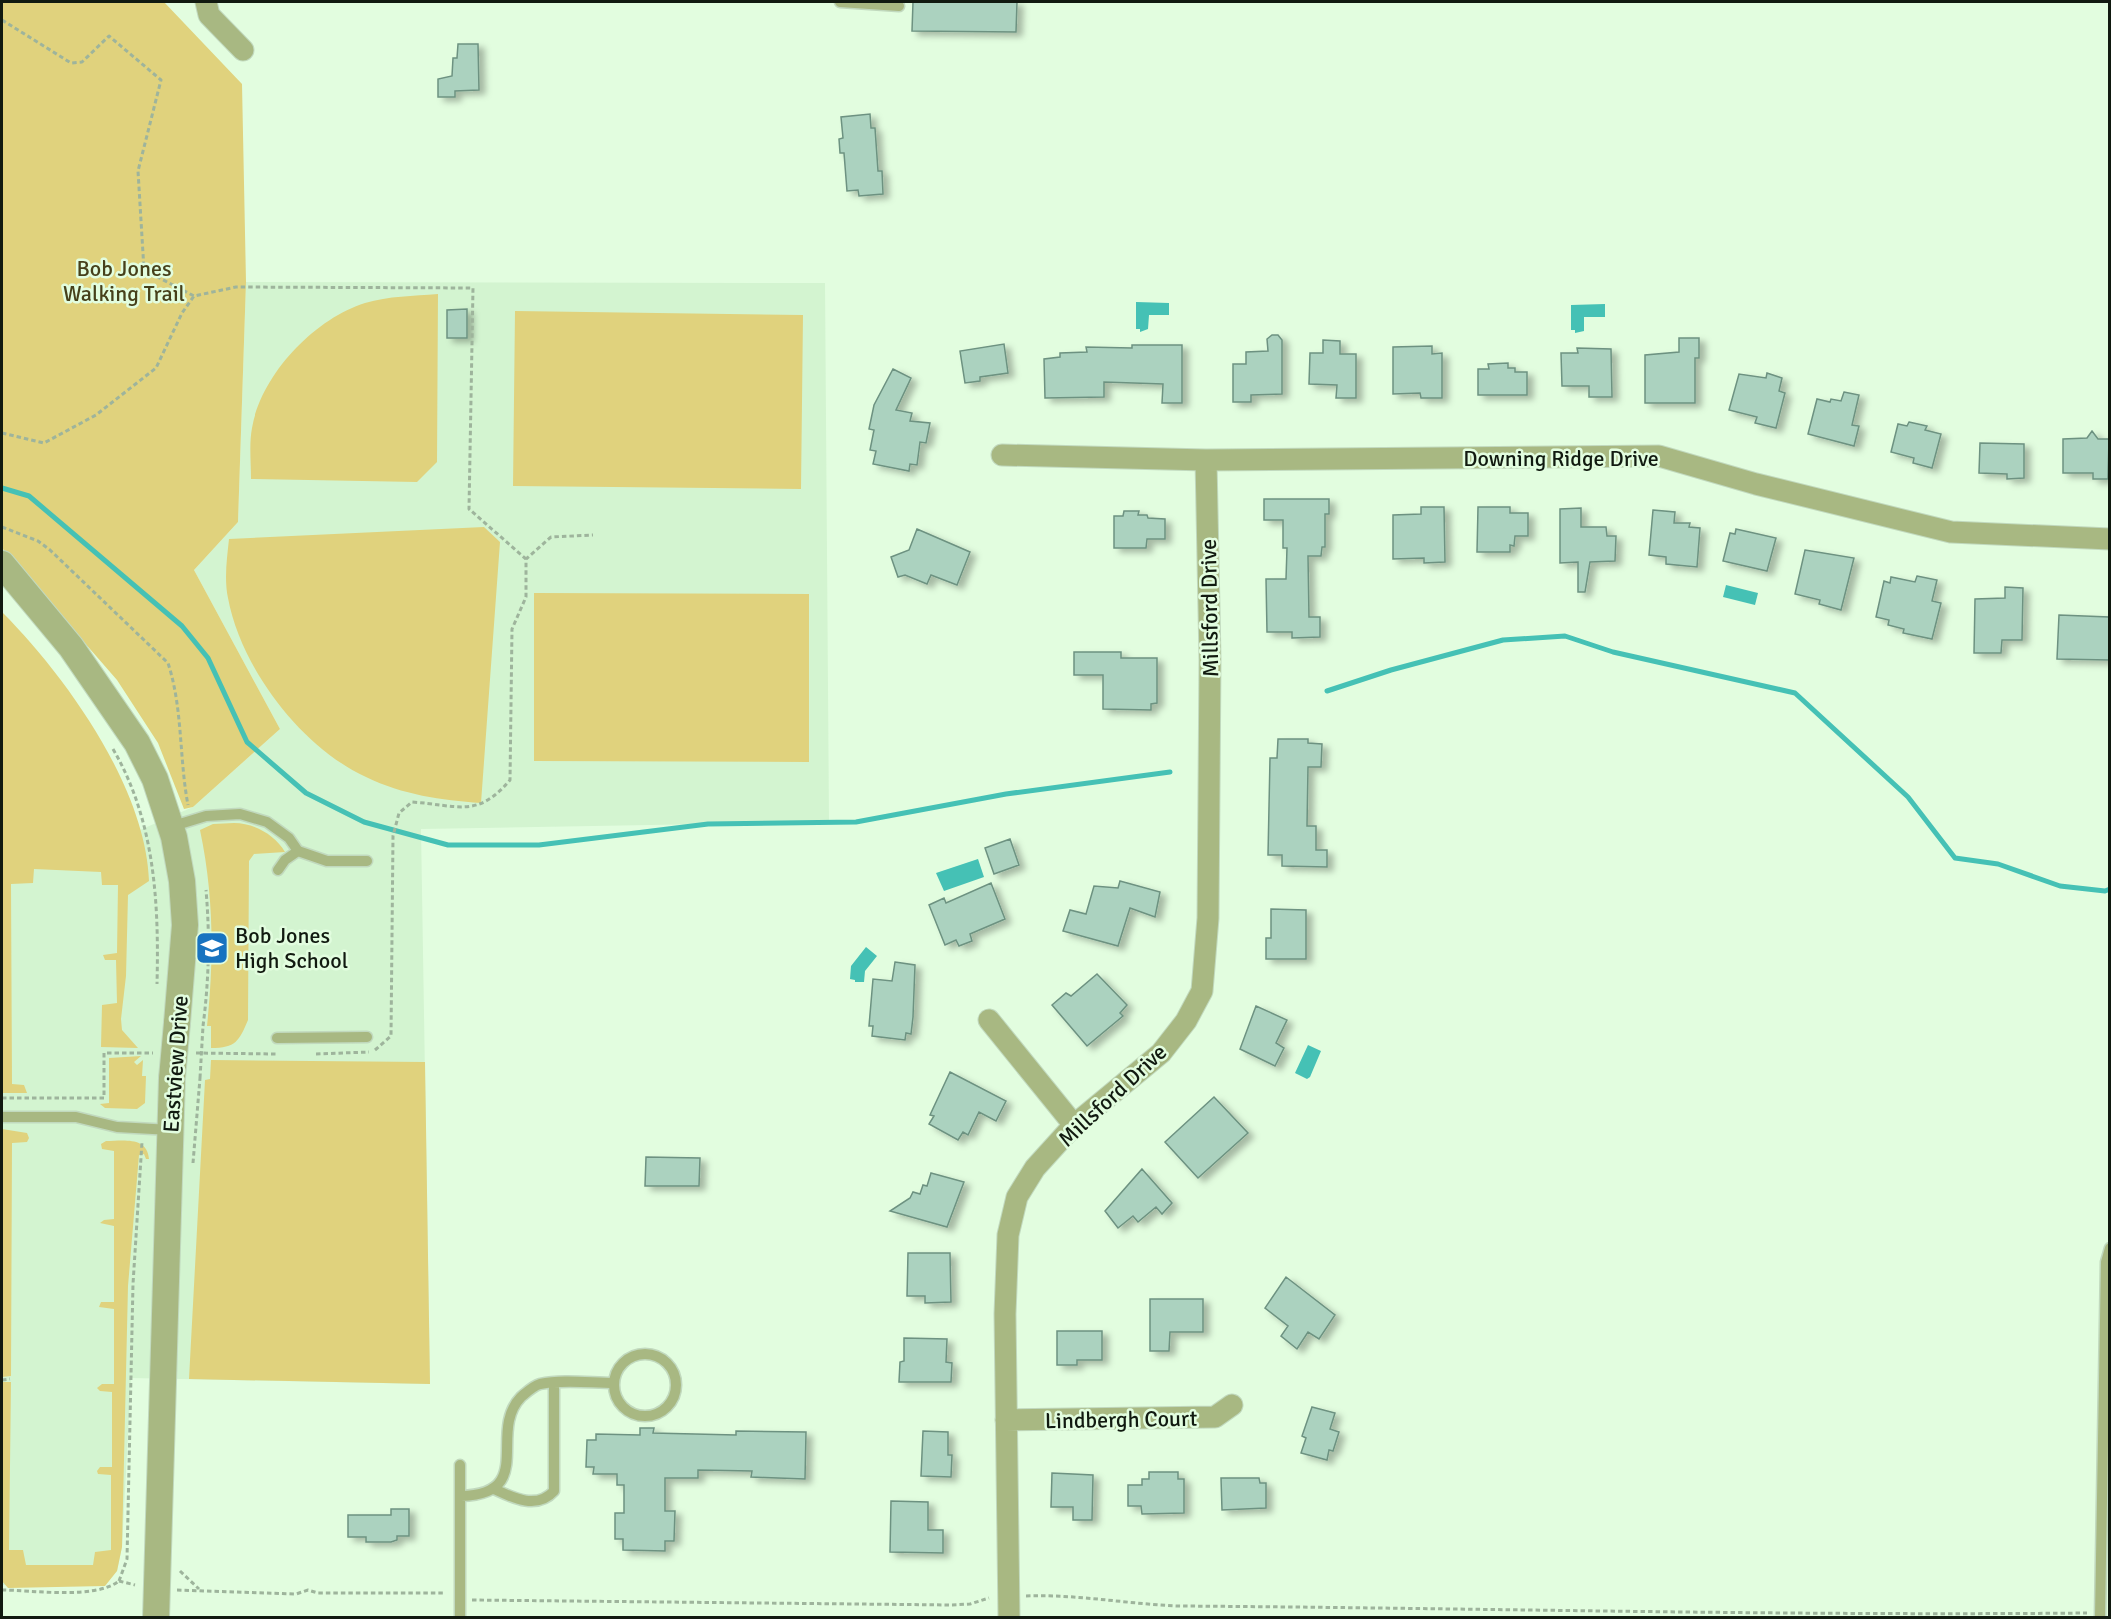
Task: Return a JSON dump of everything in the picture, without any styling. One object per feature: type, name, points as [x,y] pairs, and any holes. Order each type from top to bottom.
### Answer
[{"type":"street","points":[[206,2],[209,15],[243,51]]},
{"type":"street","name":"Downing Ridge Drive","points":[[1002,455],[1206,460],[1659,456],[1756,484],[1951,532],[2109,539]]},
{"type":"street","name":"Millsford Drive","points":[[1009,1617],[1005,1314],[1008,1234],[1017,1197],[1035,1168],[1074,1125],[1161,1053],[1186,1021],[1202,991],[1208,894],[1210,659],[1206,460]]},
{"type":"street","name":"Eastview Drive","points":[[2,564],[71,647],[137,743],[155,779],[170,827],[182,881],[185,925],[172,1078],[156,1617]]},
{"type":"street","points":[[989,1020],[1074,1125]]},
{"type":"street","name":"Lindbergh Court","points":[[1006,1420],[1215,1418],[1232,1405]]},
{"type":"lane","points":[[840,2],[899,6]]},
{"type":"lane","points":[[170,827],[206,816],[240,814],[267,822],[289,838],[298,851],[327,861],[367,861]]},
{"type":"lane","points":[[278,870],[285,860],[298,851]]},
{"type":"lane","points":[[278,1038],[367,1037]]},
{"type":"lane","points":[[2,1117],[75,1117],[117,1128],[171,1130]]},
{"type":"lane","points":[[2100,1615],[2106,1480],[2106,1262],[2109,1248]]},
{"type":"lane","points":[[641,1354],[653,1355],[670,1366],[677,1387],[669,1406],[652,1416],[642,1416],[625,1409],[615,1392],[614,1383],[623,1363],[641,1354]]},
{"type":"lane","points":[[494,1489],[525,1502],[542,1500],[554,1491],[554,1383]]},
{"type":"lane","points":[[461,1496],[481,1494],[494,1489],[506,1474],[508,1416],[513,1406],[528,1390],[540,1384],[614,1383]]},
{"type":"lane","points":[[460,1465],[460,1617]]},
{"type":"path","points":[[2,20],[71,63],[82,62],[109,36],[161,80],[138,171],[144,270],[194,296],[236,287],[473,288],[468,509],[526,559]]},
{"type":"path","points":[[2,433],[44,443],[96,415],[156,368],[182,313],[194,296]]},
{"type":"path","points":[[307,1054],[366,1053],[381,1047],[391,1036],[393,836],[399,813],[412,802],[480,807],[496,797],[510,780],[512,629],[526,597],[526,559],[551,537],[593,535]]},
{"type":"path","points":[[109,743],[120,762],[145,824],[156,892],[158,937],[156,994]]},
{"type":"path","points":[[193,1161],[203,1026]]},
{"type":"path","points":[[2,1098],[104,1098],[104,1053],[159,1053]]},
{"type":"path","points":[[193,1053],[284,1054]]},
{"type":"path","points":[[2,1590],[93,1591],[111,1587],[119,1581],[127,1559],[133,1284],[144,1128]]},
{"type":"path","points":[[2,1380],[10,1379]]},
{"type":"path","points":[[199,1590],[286,1593],[308,1590],[318,1593],[448,1593],[480,1602],[952,1605],[970,1604],[989,1598]]},
{"type":"path","points":[[1026,1596],[1090,1597],[1135,1605],[1178,1606],[1551,1609],[1803,1615],[2100,1615]]},
{"type":"shaded area","name":"Bob Jones High School","points":[[246,282],[825,283],[829,822],[421,829],[430,1384],[131,1378],[122,1547],[117,1571],[103,1582],[2,1585],[2,620],[133,833],[193,807],[280,729],[194,570],[238,522]]},
{"type":"green space","name":"Bob Jones Walking Trail","points":[[2,2],[164,2],[242,84],[246,282],[238,522],[194,570],[280,729],[193,807],[184,809],[158,743],[117,680],[2,548]]},
{"type":"green space","points":[[438,294],[437,462],[417,482],[251,479],[251,434],[257,408],[278,369],[309,336],[327,322],[365,303]]},
{"type":"green space","points":[[515,311],[803,315],[801,489],[513,486]]},
{"type":"green space","points":[[484,527],[500,542],[481,803],[422,796],[366,777],[342,764],[297,726],[260,677],[235,625],[228,598],[226,576],[229,539]]},
{"type":"green space","points":[[534,593],[809,594],[809,762],[534,761]]},
{"type":"green space","points":[[2,612],[52,668],[76,701],[118,772],[134,809],[144,845],[149,881],[128,895],[126,976],[121,1019],[122,1030],[138,1048],[101,1047],[102,1005],[117,1003],[116,960],[105,960],[103,955],[117,953],[118,885],[102,885],[101,872],[34,869],[33,883],[11,884],[12,1084],[24,1085],[27,1093],[2,1093]]},
{"type":"green space","points":[[213,824],[249,825],[263,831],[276,840],[285,852],[254,854],[249,861],[248,1020],[236,1042],[226,1047],[211,1048],[211,1026],[207,1026],[212,952],[210,903],[200,830]]},
{"type":"green space","points":[[141,1056],[134,1062],[137,1065],[143,1060],[142,1076],[146,1076],[145,1103],[137,1109],[105,1108],[100,1104],[109,1103],[109,1058]]},
{"type":"green space","points":[[211,1060],[425,1062],[430,1384],[189,1379],[205,1080],[210,1079]]},
{"type":"green space","points":[[2,1129],[27,1133],[29,1138],[27,1142],[12,1143],[11,1376],[2,1377]]},
{"type":"green space","points":[[106,1141],[139,1143],[144,1146],[149,1159],[146,1159],[144,1154],[139,1155],[128,1286],[122,1547],[117,1571],[105,1586],[8,1588],[2,1581],[2,1382],[11,1382],[9,1550],[23,1550],[26,1565],[93,1565],[95,1552],[111,1550],[111,1475],[98,1474],[97,1471],[100,1467],[112,1467],[112,1392],[100,1391],[97,1388],[102,1384],[114,1384],[114,1309],[99,1307],[101,1302],[114,1302],[114,1226],[100,1223],[114,1219],[114,1151],[102,1149],[101,1144]]},
{"type":"water","points":[[1136,302],[1169,303],[1169,315],[1149,315],[1148,329],[1140,332],[1140,329],[1136,329]]},
{"type":"water","points":[[1605,304],[1605,317],[1584,317],[1584,331],[1575,333],[1575,330],[1571,330],[1571,305]]},
{"type":"water","points":[[1726,585],[1758,593],[1755,605],[1723,597]]},
{"type":"water","points":[[978,859],[984,877],[944,891],[936,873]]},
{"type":"water","points":[[866,947],[877,956],[865,971],[864,982],[855,982],[850,979],[851,966]]},
{"type":"water","points":[[1308,1045],[1321,1051],[1307,1079],[1295,1073]]},
{"type":"building","points":[[913,2],[1017,2],[1016,32],[912,31]]},
{"type":"building","points":[[458,44],[478,44],[479,90],[455,91],[455,97],[438,97],[438,79],[452,76],[453,58],[457,58]]},
{"type":"building","points":[[870,114],[871,128],[875,128],[878,171],[882,171],[883,194],[859,196],[858,190],[847,191],[844,153],[840,153],[839,139],[843,138],[841,117]]},
{"type":"building","points":[[467,309],[467,338],[447,338],[447,310]]},
{"type":"building","points":[[1272,335],[1278,335],[1282,340],[1282,394],[1251,395],[1251,402],[1233,402],[1233,364],[1246,364],[1246,352],[1268,351],[1267,339]]},
{"type":"building","points":[[1679,338],[1699,338],[1699,358],[1695,358],[1695,403],[1645,403],[1645,355],[1679,352]]},
{"type":"building","points":[[1323,340],[1340,341],[1340,354],[1356,354],[1356,398],[1336,398],[1337,385],[1309,384],[1310,353],[1323,353]]},
{"type":"building","points":[[1004,344],[1008,373],[980,377],[980,381],[965,383],[960,351]]},
{"type":"building","points":[[1132,345],[1182,345],[1182,403],[1162,403],[1163,384],[1104,382],[1104,397],[1045,398],[1044,359],[1060,357],[1060,353],[1087,352],[1086,347],[1132,348]]},
{"type":"building","points":[[1432,346],[1432,354],[1442,353],[1442,398],[1421,398],[1420,393],[1393,394],[1393,347]]},
{"type":"building","points":[[1577,348],[1611,349],[1612,397],[1589,397],[1589,386],[1562,386],[1561,353],[1578,353]]},
{"type":"building","points":[[1508,363],[1508,368],[1515,368],[1515,372],[1527,372],[1527,395],[1478,395],[1478,369],[1489,369],[1488,364]]},
{"type":"building","points":[[893,369],[911,378],[896,410],[912,413],[910,421],[930,423],[926,443],[920,442],[917,465],[910,464],[909,471],[873,464],[876,451],[870,450],[874,430],[869,429],[874,405]]},
{"type":"building","points":[[1767,373],[1782,378],[1779,391],[1785,393],[1776,428],[1755,423],[1757,417],[1729,410],[1739,374],[1766,378]]},
{"type":"building","points":[[1844,392],[1859,395],[1852,425],[1859,426],[1854,446],[1808,434],[1817,399],[1830,402],[1831,399],[1841,401]]},
{"type":"building","points":[[1909,422],[1927,426],[1925,430],[1941,434],[1932,468],[1913,463],[1914,458],[1891,452],[1898,424],[1907,426]]},
{"type":"building","points":[[2092,431],[2098,439],[2109,439],[2108,479],[2093,479],[2093,473],[2063,473],[2063,439],[2087,438]]},
{"type":"building","points":[[1980,443],[2024,444],[2024,478],[2007,479],[2007,474],[1979,473]]},
{"type":"building","points":[[1264,499],[1329,499],[1329,514],[1325,514],[1325,547],[1322,547],[1321,556],[1308,556],[1309,617],[1320,617],[1320,637],[1292,638],[1292,632],[1267,632],[1266,579],[1286,579],[1287,548],[1283,548],[1283,520],[1264,520]]},
{"type":"building","points":[[1421,507],[1444,507],[1445,562],[1424,563],[1424,558],[1393,559],[1393,515],[1421,514]]},
{"type":"building","points":[[1478,507],[1510,507],[1510,513],[1528,513],[1528,536],[1515,536],[1514,546],[1510,545],[1510,552],[1477,552]]},
{"type":"building","points":[[1581,508],[1581,527],[1606,527],[1607,536],[1616,536],[1615,561],[1590,562],[1585,592],[1578,592],[1578,562],[1560,563],[1560,509]]},
{"type":"building","points":[[1653,510],[1675,512],[1674,523],[1690,523],[1689,527],[1700,528],[1697,567],[1666,564],[1666,557],[1649,555]]},
{"type":"building","points":[[1124,511],[1139,511],[1138,515],[1165,519],[1165,539],[1147,539],[1146,548],[1114,548],[1114,516],[1123,516]]},
{"type":"building","points":[[917,529],[970,552],[957,585],[931,575],[927,584],[905,575],[898,577],[891,557],[909,550]]},
{"type":"building","points":[[1736,529],[1776,538],[1767,571],[1723,561],[1730,533],[1735,534]]},
{"type":"building","points":[[1805,550],[1854,558],[1841,610],[1819,604],[1820,600],[1795,594]]},
{"type":"building","points":[[1917,576],[1937,580],[1932,601],[1941,603],[1932,639],[1903,633],[1904,629],[1888,625],[1889,620],[1876,617],[1884,581],[1890,583],[1891,577],[1915,582]]},
{"type":"building","points":[[2005,587],[2023,588],[2022,640],[2002,640],[2001,653],[1974,653],[1975,599],[2005,598]]},
{"type":"building","points":[[2059,615],[2109,617],[2109,660],[2057,659]]},
{"type":"building","points":[[1074,652],[1121,652],[1121,658],[1157,658],[1157,703],[1151,704],[1151,710],[1103,709],[1103,675],[1074,675]]},
{"type":"building","points":[[1278,739],[1308,739],[1308,743],[1322,744],[1321,767],[1308,767],[1307,826],[1316,826],[1316,850],[1327,850],[1327,867],[1282,866],[1282,855],[1268,855],[1270,758],[1277,758]]},
{"type":"building","points":[[1010,839],[1019,865],[994,874],[985,848]]},
{"type":"building","points":[[1120,881],[1160,892],[1155,917],[1130,908],[1118,946],[1063,931],[1070,910],[1086,914],[1094,886],[1118,888]]},
{"type":"building","points":[[991,883],[1005,919],[970,934],[972,941],[959,946],[956,940],[945,945],[929,905],[944,898],[946,903]]},
{"type":"building","points":[[1271,909],[1306,910],[1306,959],[1266,959],[1266,938],[1271,938]]},
{"type":"building","points":[[895,962],[915,965],[911,1034],[906,1033],[905,1040],[872,1036],[873,1026],[869,1026],[873,979],[892,981]]},
{"type":"building","points":[[1097,974],[1127,1005],[1120,1013],[1123,1016],[1087,1046],[1052,1005],[1066,993],[1071,996]]},
{"type":"building","points":[[1256,1006],[1287,1020],[1276,1043],[1284,1048],[1275,1066],[1240,1049]]},
{"type":"building","points":[[950,1072],[1006,1101],[996,1121],[979,1112],[968,1135],[963,1132],[958,1140],[929,1124],[934,1116],[930,1115]]},
{"type":"building","points":[[1214,1097],[1248,1133],[1198,1178],[1165,1142]]},
{"type":"building","points":[[646,1157],[700,1158],[699,1186],[645,1186]]},
{"type":"building","points":[[1142,1169],[1172,1203],[1162,1214],[1156,1207],[1138,1222],[1133,1216],[1118,1228],[1105,1211]]},
{"type":"building","points":[[931,1173],[964,1182],[947,1227],[890,1211],[910,1198],[913,1192],[920,1194],[923,1185],[927,1186]]},
{"type":"building","points":[[908,1253],[950,1253],[951,1302],[925,1303],[925,1296],[907,1296]]},
{"type":"building","points":[[1286,1277],[1335,1315],[1319,1339],[1308,1332],[1297,1349],[1281,1336],[1288,1326],[1265,1308]]},
{"type":"building","points":[[1150,1299],[1203,1299],[1203,1332],[1170,1332],[1169,1351],[1150,1351]]},
{"type":"building","points":[[1057,1331],[1102,1331],[1102,1360],[1077,1360],[1077,1365],[1057,1365]]},
{"type":"building","points":[[904,1338],[947,1339],[946,1362],[952,1363],[951,1382],[899,1382],[900,1362],[904,1361]]},
{"type":"building","points":[[1312,1407],[1335,1413],[1330,1429],[1339,1432],[1333,1451],[1329,1450],[1327,1460],[1301,1453],[1306,1438],[1302,1436]]},
{"type":"building","points":[[640,1428],[654,1428],[653,1433],[736,1435],[736,1431],[806,1432],[805,1479],[751,1477],[752,1471],[698,1470],[698,1478],[665,1478],[665,1511],[675,1511],[674,1541],[665,1541],[665,1551],[623,1550],[623,1539],[615,1539],[615,1513],[624,1513],[624,1485],[617,1485],[617,1474],[593,1474],[594,1467],[586,1467],[587,1440],[596,1440],[596,1434],[640,1435]]},
{"type":"building","points":[[923,1431],[948,1432],[948,1455],[952,1455],[951,1477],[921,1476]]},
{"type":"building","points":[[1149,1472],[1178,1472],[1178,1479],[1184,1479],[1184,1513],[1142,1514],[1141,1506],[1128,1506],[1128,1485],[1142,1485],[1142,1479],[1149,1479]]},
{"type":"building","points":[[1052,1473],[1093,1475],[1092,1520],[1073,1520],[1073,1507],[1051,1507]]},
{"type":"building","points":[[1221,1478],[1259,1478],[1260,1483],[1266,1483],[1266,1508],[1222,1510]]},
{"type":"building","points":[[891,1501],[928,1502],[928,1530],[943,1530],[943,1553],[890,1552]]},
{"type":"building","points":[[391,1509],[409,1509],[409,1536],[397,1536],[397,1540],[391,1542],[366,1542],[366,1537],[348,1537],[348,1515],[391,1515]]},
{"type":"waterway","points":[[2,488],[29,496],[182,626],[208,658],[247,742],[306,793],[364,822],[448,845],[539,845],[708,824],[856,822],[1006,794],[1170,772]]},
{"type":"waterway","points":[[1327,691],[1391,670],[1503,640],[1565,636],[1613,652],[1795,693],[1908,797],[1955,858],[1998,864],[2060,886],[2105,891],[2110,889]]},
{"type":"place","name":"Bob Jones High School","points":[[212,948]]}]
